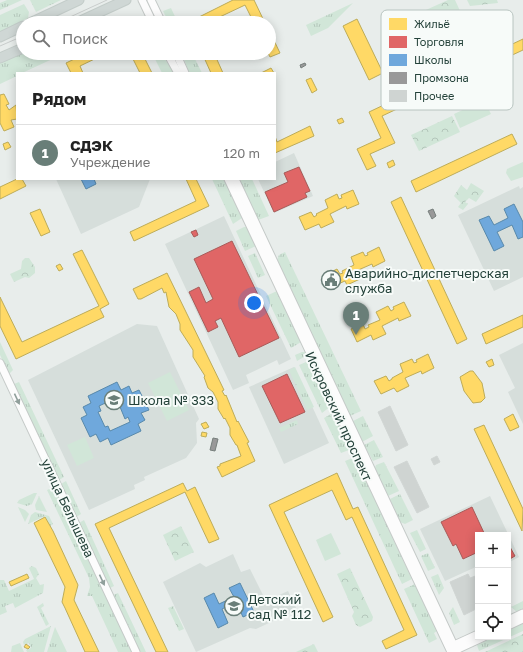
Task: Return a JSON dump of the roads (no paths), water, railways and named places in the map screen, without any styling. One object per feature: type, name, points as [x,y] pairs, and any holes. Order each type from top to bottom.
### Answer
[{"type":"main road","points":[[45,16],[79,0]]},
{"type":"main road","points":[[91,16],[126,0]]},
{"type":"main road","points":[[0,37],[16,29]]},
{"type":"main road","points":[[0,58],[16,51]]},
{"type":"street","points":[[142,0],[150,16]]},
{"type":"street","points":[[151,0],[159,16]]},
{"type":"street","points":[[171,60],[177,72]]},
{"type":"street","points":[[179,60],[185,72]]},
{"type":"street","name":"Искровский проспект","points":[[228,180],[452,650]]},
{"type":"street","name":"Искровский проспект","points":[[235,180],[452,650]]},
{"type":"street","name":"улица Белышева","points":[[0,363],[136,652]]},
{"type":"street","points":[[511,619],[523,613]]},
{"type":"street","points":[[511,625],[523,619]]},
{"type":"street","points":[[452,650],[475,636]]},
{"type":"street","points":[[452,650],[477,640]]},
{"type":"tram line","points":[[72,16],[107,0]]},
{"type":"tram line","points":[[0,46],[16,39]]},
{"type":"place","name":"Аварийно-диспетчерская служба","points":[[331,280]]},
{"type":"place","name":"СДЭК","points":[[356,335]]},
{"type":"place","name":"Школа № 333","points":[[114,400]]},
{"type":"place","name":"Детский сад № 112","points":[[234,606]]}]
